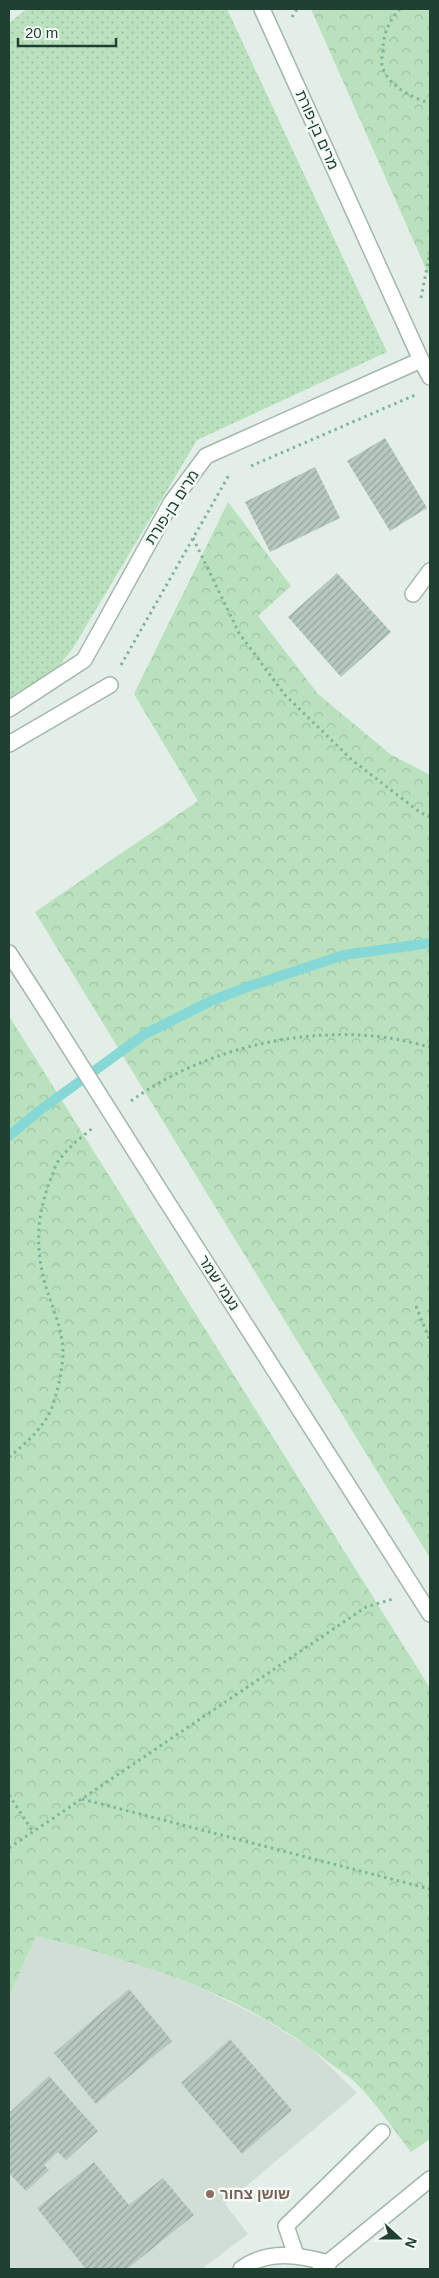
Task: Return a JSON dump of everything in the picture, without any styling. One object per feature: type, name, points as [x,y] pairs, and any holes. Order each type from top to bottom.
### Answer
[{"type":"street","name":"מרים בן-פורת","points":[[262,9],[420,360],[430,377]]},
{"type":"street","name":"מרים בן-פורת","points":[[9,708],[84,660],[170,503],[206,456],[420,360]]},
{"type":"street","points":[[413,594],[430,571]]},
{"type":"street","points":[[9,744],[110,685]]},
{"type":"street","name":"נעמי שמר","points":[[9,952],[430,1614]]},
{"type":"street","points":[[296,2255],[286,2226],[382,2132]]},
{"type":"street","points":[[241,2269],[274,2256],[296,2255],[324,2266],[430,2179]]},
{"type":"path","points":[[400,9],[391,17],[383,38],[382,66],[394,85],[417,100],[430,103]]},
{"type":"path","points":[[245,468],[421,392]]},
{"type":"path","points":[[110,685],[227,476],[236,472]]},
{"type":"path","points":[[192,538],[239,632],[285,695],[352,760],[430,818]]},
{"type":"path","points":[[416,1306],[430,1341]]},
{"type":"path","points":[[9,1848],[366,1607],[416,1592]]},
{"type":"path","points":[[9,1795],[33,1832]]},
{"type":"path","points":[[82,1799],[430,1889]]},
{"type":"shaded area","points":[[36,1936],[144,1965],[203,1989],[262,2018],[312,2049],[357,2093],[225,2204],[248,2234],[202,2269],[9,2269],[9,1997]]},
{"type":"green space","points":[[27,9],[227,9],[387,352],[197,440],[73,648],[56,670],[9,702],[9,23]]},
{"type":"green space","points":[[311,9],[430,9],[430,278]]},
{"type":"green space","points":[[228,502],[291,586],[258,616],[318,694],[390,754],[430,775],[430,1558],[35,912],[198,801],[134,694]]},
{"type":"green space","points":[[9,1016],[430,1688],[430,2139],[411,2152],[373,2102],[348,2076],[294,2037],[260,2016],[188,1983],[113,1957],[36,1936],[9,1997]]},
{"type":"building","points":[[385,438],[427,508],[390,531],[347,461]]},
{"type":"building","points":[[315,467],[340,518],[270,552],[245,502]]},
{"type":"building","points":[[337,573],[391,632],[341,677],[288,617]]},
{"type":"building","points":[[129,1989],[172,2041],[96,2104],[54,2053]]},
{"type":"building","points":[[230,2039],[292,2110],[242,2154],[181,2083]]},
{"type":"building","points":[[49,2076],[98,2131],[66,2160],[58,2152],[44,2165],[49,2170],[26,2191],[9,2173],[9,2113]]},
{"type":"building","points":[[94,2162],[129,2205],[163,2178],[194,2215],[127,2269],[86,2269],[37,2208]]},
{"type":"waterway","points":[[9,1136],[39,1111],[145,1034],[211,1001],[344,955],[430,943]]},
{"type":"place","name":"שושן צחור","points":[[210,2194]]}]
